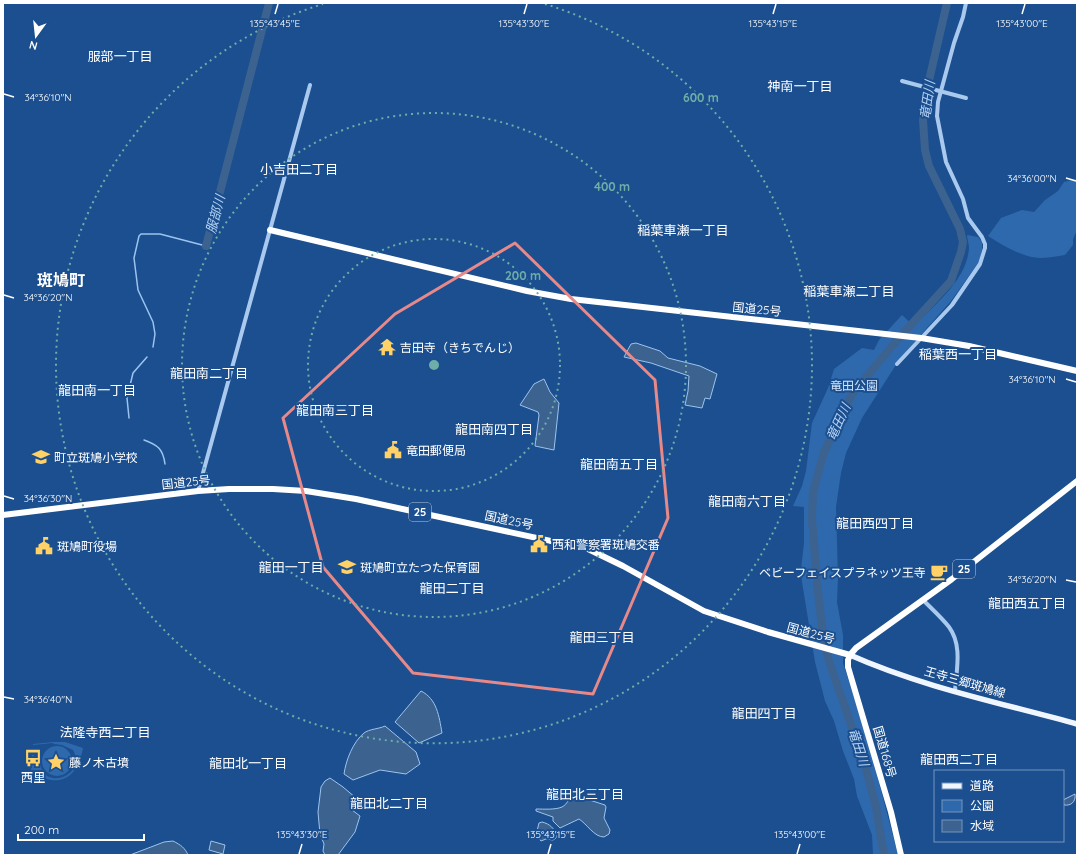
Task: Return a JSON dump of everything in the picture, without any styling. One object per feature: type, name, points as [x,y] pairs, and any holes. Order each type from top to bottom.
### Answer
[{"type":"highway","name":"国道25号","points":[[270,230],[527,291],[571,300],[918,338],[969,346],[1077,371]]},
{"type":"highway","name":"25","points":[[850,655],[856,648],[923,600],[1077,481]]},
{"type":"highway","name":"国道25号","points":[[3,515],[198,491],[236,489],[306,491],[384,504],[588,548],[704,611],[768,632],[850,655]]},
{"type":"highway","name":"国道168号","points":[[850,655],[848,667],[891,812],[901,855]]},
{"type":"main road","name":"王寺三郷斑鳩線","points":[[850,655],[886,669],[955,692],[1077,724]]},
{"type":"street","points":[[897,364],[918,338],[952,305],[980,264],[985,248],[982,237],[968,218],[963,199],[946,162],[937,116],[937,108],[941,92],[966,3]]},
{"type":"street","points":[[902,81],[966,98]]},
{"type":"street","points":[[198,491],[310,85]]},
{"type":"street","points":[[923,600],[950,628],[956,642],[958,651],[955,692]]},
{"type":"highlighted area","points":[[515,243],[655,380],[668,518],[593,694],[413,673],[323,567],[283,418],[395,314]]},
{"type":"green space","points":[[1077,179],[1077,230],[1073,239],[1073,245],[1065,255],[1040,258],[1026,256],[1000,244],[988,236],[1001,218],[1022,210],[1034,212],[1045,200],[1058,191],[1064,182]]},
{"type":"green space","name":"竜田公園","points":[[967,235],[978,237],[982,242],[979,262],[951,301],[901,357],[862,418],[846,453],[841,473],[836,507],[838,577],[837,602],[843,635],[843,663],[868,741],[898,855],[873,855],[872,835],[857,796],[854,779],[843,751],[834,721],[825,701],[815,662],[801,569],[804,543],[804,507],[793,506],[802,486],[806,471],[812,423],[828,388],[834,369],[862,348],[874,350],[879,340],[902,315],[914,326],[949,291],[963,271],[967,260],[969,248]]},
{"type":"green space","points":[[53,742],[65,742],[83,748],[80,760],[74,771],[64,779],[51,780],[31,771],[32,755],[34,755],[34,758],[40,759],[42,769],[47,776],[54,778],[62,777],[69,774],[74,768],[76,760],[73,750],[53,743],[33,745]]},
{"type":"green space","points":[[57,746],[68,750],[72,761],[68,772],[57,776],[46,772],[42,761],[46,750]]},
{"type":"water","points":[[636,343],[660,351],[668,358],[700,366],[717,374],[710,399],[705,398],[702,408],[685,405],[689,376],[651,363],[624,357],[631,344]]},
{"type":"water","points":[[544,379],[550,392],[559,403],[554,450],[535,446],[539,415],[538,412],[520,405],[534,384]]},
{"type":"water","points":[[421,691],[434,703],[442,733],[419,743],[395,722]]},
{"type":"water","points":[[385,726],[416,752],[420,764],[406,774],[380,770],[353,780],[344,774],[346,763],[360,737],[366,732]]},
{"type":"water","points":[[330,778],[356,798],[352,810],[360,816],[355,832],[338,855],[325,855],[323,851],[324,844],[320,834],[318,812],[321,787],[325,781]]},
{"type":"water","points":[[1075,794],[1075,799],[1069,805],[1064,805],[1064,800]]},
{"type":"water","points":[[574,795],[605,805],[604,818],[610,830],[609,834],[604,837],[597,835],[579,819],[560,828],[553,821],[553,817],[536,811],[536,809],[553,809],[562,807]]},
{"type":"water","points":[[542,822],[549,825],[553,829],[557,836],[556,838],[553,840],[546,839],[541,841],[536,835],[539,823]]},
{"type":"water","points":[[173,841],[186,850],[188,855],[130,855],[164,842]]},
{"type":"water","points":[[211,841],[225,845],[223,854],[209,850]]},
{"type":"waterway","name":"服部川","points":[[206,246],[269,3]]},
{"type":"waterway","name":"竜田川","points":[[884,855],[876,807],[865,765],[824,644],[812,519],[813,492],[824,452],[852,394],[898,339],[951,281],[961,252],[963,242],[960,229],[929,166],[925,150],[923,120],[927,89],[947,3]]},
{"type":"waterway","name":"服部川","points":[[153,347],[155,334],[153,322],[138,290],[134,258],[139,236],[141,234],[160,234],[206,246]]},
{"type":"waterway","name":"服部川","points":[[129,418],[127,398],[133,373],[147,357]]},
{"type":"waterway","name":"服部川","points":[[144,440],[159,448],[163,455],[165,464]]},
{"type":"place","name":"吉田寺（きちでんじ）","points":[[387,347]]},
{"type":"place","name":"竜田郵便局","points":[[393,450]]},
{"type":"place","name":"町立斑鳩小学校","points":[[41,457]]},
{"type":"place","name":"西和警察署斑鳩交番","points":[[539,544]]},
{"type":"place","name":"斑鳩町役場","points":[[44,546]]},
{"type":"place","name":"斑鳩町立たつた保育園","points":[[347,567]]},
{"type":"place","name":"ベビーフェイスプラネッツ王寺","points":[[939,572]]},
{"type":"place","name":"西里","points":[[33,758]]},
{"type":"place","name":"藤ノ木古墳","points":[[56,762]]},
{"type":"district","name":"服部一丁目","points":[[120,56]]},
{"type":"district","name":"神南一丁目","points":[[800,86]]},
{"type":"district","name":"小吉田二丁目","points":[[299,169]]},
{"type":"district","name":"稲葉車瀬一丁目","points":[[683,230]]},
{"type":"district","name":"斑鳩町","points":[[61,280]]},
{"type":"district","name":"稲葉車瀬二丁目","points":[[849,291]]},
{"type":"district","name":"稲葉西一丁目","points":[[958,354]]},
{"type":"district","name":"龍田南二丁目","points":[[209,373]]},
{"type":"district","name":"龍田南一丁目","points":[[97,390]]},
{"type":"district","name":"龍田南三丁目","points":[[335,410]]},
{"type":"district","name":"龍田南四丁目","points":[[494,429]]},
{"type":"district","name":"龍田南五丁目","points":[[619,464]]},
{"type":"district","name":"龍田南六丁目","points":[[747,501]]},
{"type":"district","name":"龍田西四丁目","points":[[875,523]]},
{"type":"district","name":"龍田一丁目","points":[[291,567]]},
{"type":"district","name":"龍田二丁目","points":[[452,588]]},
{"type":"district","name":"龍田西五丁目","points":[[1027,603]]},
{"type":"district","name":"龍田三丁目","points":[[602,637]]},
{"type":"district","name":"龍田四丁目","points":[[764,713]]},
{"type":"district","name":"法隆寺西二丁目","points":[[105,732]]},
{"type":"district","name":"龍田西二丁目","points":[[959,759]]},
{"type":"district","name":"龍田北一丁目","points":[[248,763]]},
{"type":"district","name":"龍田北三丁目","points":[[585,794]]},
{"type":"district","name":"龍田北二丁目","points":[[389,803]]}]
